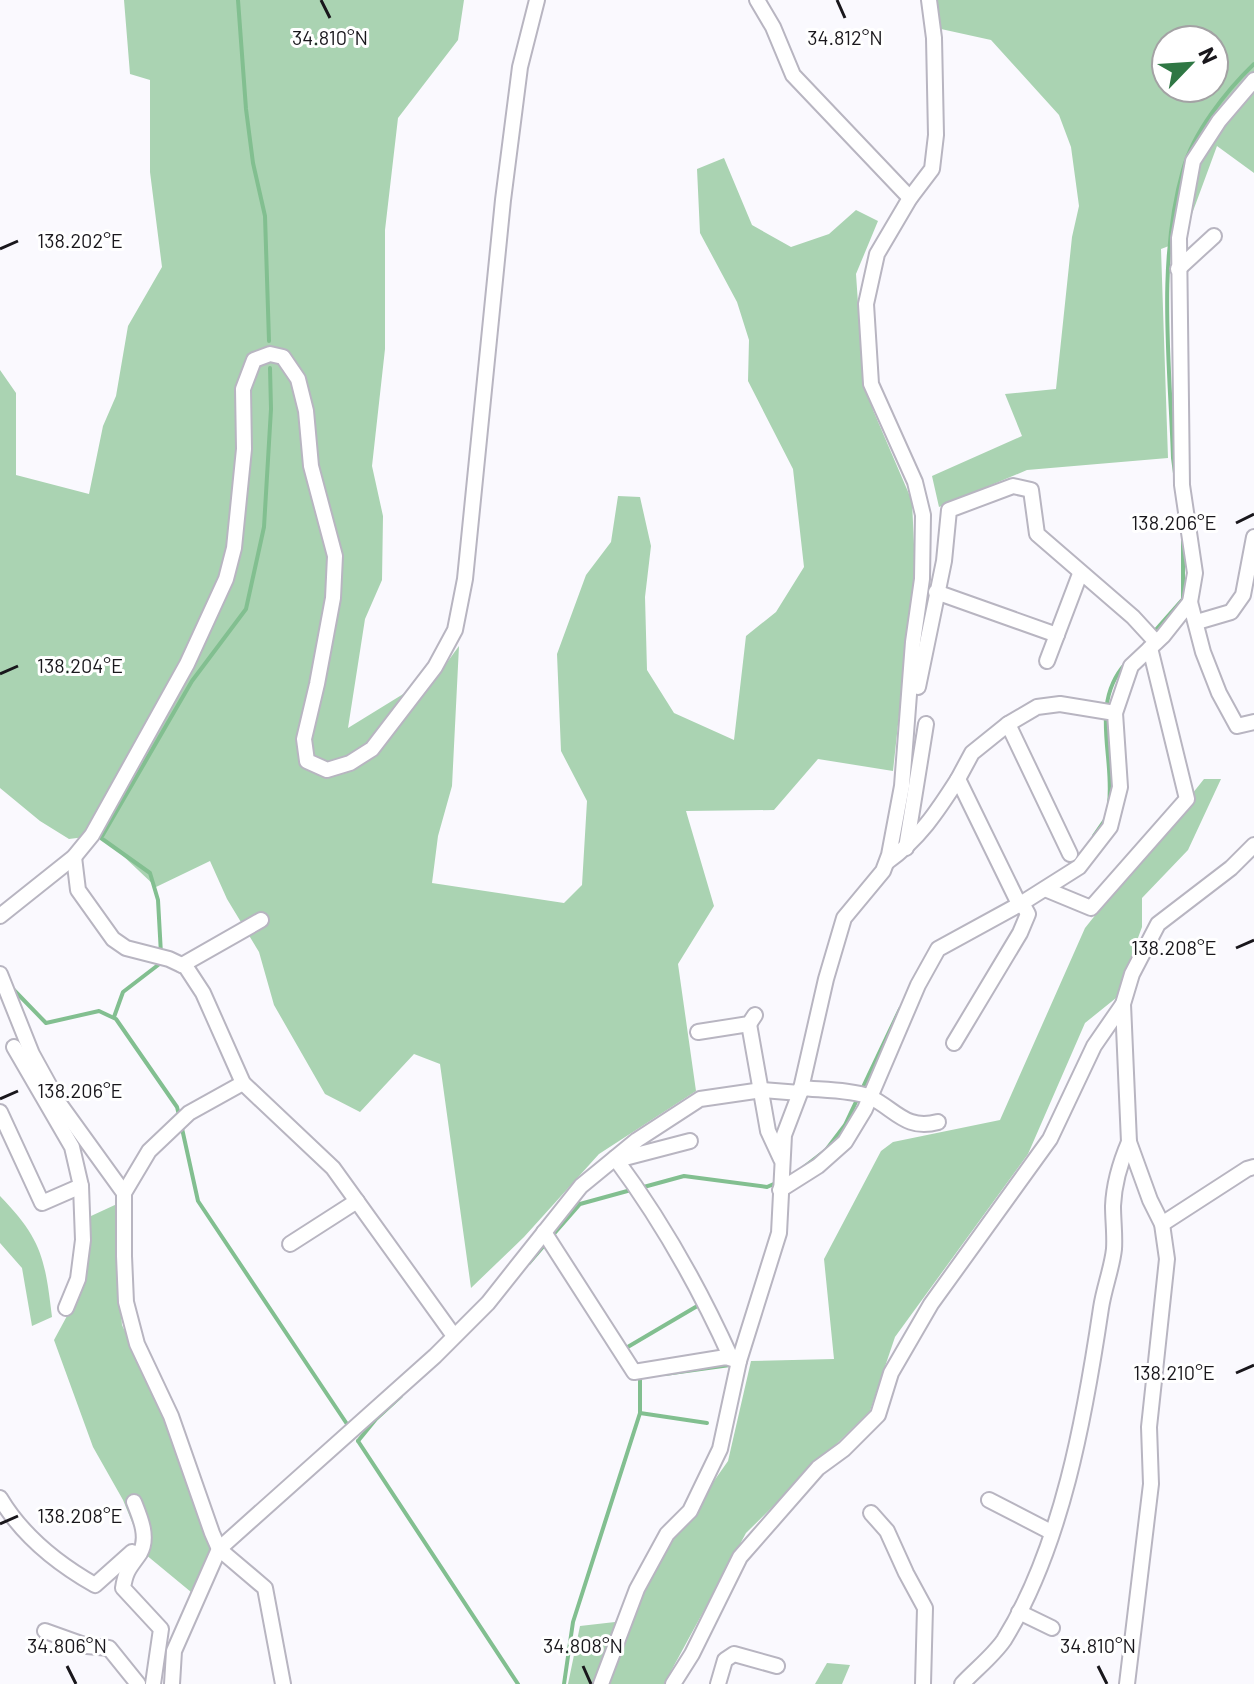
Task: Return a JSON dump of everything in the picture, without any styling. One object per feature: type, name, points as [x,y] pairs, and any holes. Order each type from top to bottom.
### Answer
[{"type":"street","points":[[0,916],[74,857],[92,835],[187,664],[226,579],[234,548],[244,449],[243,389],[254,360],[270,354],[283,357],[298,379],[306,411],[311,466],[335,556],[333,598],[304,739],[307,761],[327,770],[350,763],[372,749],[435,667],[455,630],[465,579],[505,185],[520,67],[537,0]]},
{"type":"street","points":[[757,0],[773,27],[793,75],[910,198]]},
{"type":"street","points":[[601,1684],[637,1589],[667,1534],[690,1511],[720,1449],[735,1359],[779,1233],[784,1135],[801,1091],[826,979],[844,918],[887,862],[902,786],[913,642],[922,579],[923,515],[915,482],[871,384],[866,304],[877,254],[910,198],[932,169],[936,135],[933,106],[934,38],[929,0]]},
{"type":"street","points":[[1254,80],[1219,121],[1193,161],[1179,238],[1178,269],[1182,485],[1195,573],[1190,602],[1203,652],[1219,693],[1237,726],[1254,722]]},
{"type":"street","points":[[1178,269],[1214,236]]},
{"type":"street","points":[[909,704],[916,699],[944,561],[949,510],[1013,486],[1031,490],[1037,534],[1144,629],[1153,644],[1187,799],[1091,908],[1045,889]]},
{"type":"street","points":[[1197,622],[1231,612],[1243,595],[1254,537]]},
{"type":"street","points":[[1047,661],[1080,574]]},
{"type":"street","points":[[936,592],[1057,635]]},
{"type":"street","points":[[780,1188],[818,1166],[845,1142],[865,1109],[918,985],[938,949],[1079,867],[1110,827],[1120,787],[1115,713],[1131,666],[1190,602]]},
{"type":"street","points":[[887,862],[906,848],[938,811],[972,753],[1008,724],[1037,707],[1060,704],[1115,713]]},
{"type":"street","points":[[906,848],[926,724]]},
{"type":"street","points":[[1008,724],[1070,854]]},
{"type":"street","points":[[954,1043],[1020,933],[1028,914],[1018,900],[958,779]]},
{"type":"street","points":[[673,1684],[692,1654],[740,1557],[818,1468],[844,1449],[878,1415],[891,1373],[931,1304],[1050,1139],[1094,1046],[1123,1004],[1132,974],[1158,924],[1231,868],[1254,845]]},
{"type":"street","points":[[74,857],[78,890],[113,939],[126,948],[186,967],[203,993],[243,1083],[333,1168],[454,1336]]},
{"type":"street","points":[[175,962],[261,920]]},
{"type":"street","points":[[0,974],[8,994],[13,1048],[72,1147],[81,1186],[82,1253],[78,1279],[66,1308]]},
{"type":"street","points":[[1123,1004],[1129,1142],[1162,1224],[1167,1259],[1149,1427],[1151,1484],[1127,1684]]},
{"type":"street","points":[[698,1032],[752,1019],[768,1131],[782,1166]]},
{"type":"street","points":[[13,1048],[59,1103],[124,1193]]},
{"type":"street","points":[[243,1083],[188,1114],[149,1151],[124,1193],[126,1302],[137,1344],[171,1416],[219,1549],[265,1588],[283,1684]]},
{"type":"street","points":[[172,1684],[174,1651],[219,1549],[488,1303],[581,1186],[616,1159],[700,1099],[762,1090],[868,1096],[902,1119],[925,1125],[938,1122]]},
{"type":"street","points":[[0,1112],[42,1203],[81,1186]]},
{"type":"street","points":[[616,1159],[690,1141]]},
{"type":"street","points":[[962,1684],[1002,1643],[1027,1597],[1072,1465],[1114,1250],[1113,1205],[1117,1172],[1129,1142]]},
{"type":"street","points":[[616,1159],[643,1196],[708,1306],[735,1359]]},
{"type":"street","points":[[1162,1224],[1254,1167]]},
{"type":"street","points":[[290,1244],[357,1201]]},
{"type":"street","points":[[545,1233],[640,1371],[735,1359]]},
{"type":"street","points":[[0,1498],[12,1519],[65,1568],[95,1585],[142,1543]]},
{"type":"street","points":[[989,1500],[1051,1532]]},
{"type":"street","points":[[134,1502],[144,1529],[143,1549],[126,1570],[123,1588],[161,1629],[153,1684]]},
{"type":"street","points":[[871,1513],[887,1531],[925,1608],[923,1684]]},
{"type":"street","points":[[1019,1612],[1052,1628]]},
{"type":"street","points":[[45,1631],[87,1646],[109,1648],[138,1684]]},
{"type":"street","points":[[718,1684],[725,1660],[734,1654],[777,1666]]},
{"type":"green space","points":[[124,0],[464,0],[458,40],[398,118],[385,230],[385,349],[372,466],[383,516],[382,580],[365,619],[348,728],[413,688],[432,683],[459,646],[452,786],[438,836],[432,883],[564,903],[582,885],[587,801],[561,751],[557,654],[586,575],[611,542],[618,496],[640,497],[651,546],[645,597],[647,670],[674,713],[734,740],[746,636],[776,612],[804,567],[793,469],[748,381],[749,340],[737,302],[700,233],[697,169],[724,158],[752,225],[791,247],[829,234],[856,210],[878,221],[856,274],[863,377],[873,410],[912,501],[915,566],[893,771],[818,759],[774,810],[686,811],[714,906],[678,964],[696,1091],[599,1154],[524,1237],[471,1288],[440,1064],[414,1054],[360,1112],[325,1094],[274,1005],[259,952],[227,899],[210,861],[156,887],[101,835],[69,839],[40,821],[0,788],[0,370],[16,393],[16,475],[89,494],[103,426],[116,396],[128,326],[162,267],[150,172],[150,80],[130,74]]},
{"type":"green space","points":[[935,0],[1254,0],[1254,173],[1217,146],[1182,241],[1161,249],[1168,458],[1027,470],[939,507],[932,476],[1022,436],[1005,394],[1056,389],[1072,237],[1079,206],[1071,147],[1059,115],[991,40],[941,29]]},
{"type":"green space","points":[[1204,779],[1221,779],[1188,850],[1142,898],[1142,927],[1116,998],[1085,1023],[1028,1154],[895,1337],[870,1411],[746,1533],[664,1684],[568,1684],[580,1626],[615,1622],[728,1461],[751,1361],[834,1359],[824,1259],[881,1151],[893,1142],[1000,1120],[1085,928]]},
{"type":"green space","points":[[0,1196],[25,1225],[44,1265],[52,1317],[32,1326],[22,1268],[0,1243]]},
{"type":"green space","points":[[117,1204],[116,1250],[122,1325],[167,1420],[212,1548],[191,1592],[145,1554],[123,1500],[93,1447],[54,1340],[81,1290],[91,1216]]},
{"type":"green space","points":[[827,1663],[850,1665],[842,1684],[815,1684]]},
{"type":"waterway","points":[[238,0],[246,109],[253,163],[265,216],[269,341]]},
{"type":"waterway","points":[[1176,481],[1167,313],[1170,240],[1175,205],[1183,170],[1202,127],[1254,64]]},
{"type":"waterway","points":[[161,954],[158,900],[150,873],[101,838],[192,681],[246,609],[264,527],[271,409],[270,368]]},
{"type":"waterway","points":[[1153,633],[1183,599],[1183,541]]},
{"type":"waterway","points":[[1109,804],[1106,713],[1115,679],[1126,663]]},
{"type":"waterway","points":[[1094,836],[1105,820]]},
{"type":"waterway","points":[[114,1017],[123,992],[162,962]]},
{"type":"waterway","points":[[11,987],[46,1023],[99,1011],[116,1019],[177,1107],[179,1115]]},
{"type":"waterway","points":[[804,1167],[826,1150],[845,1125],[900,1009]]},
{"type":"waterway","points":[[181,1124],[198,1201],[349,1427]]},
{"type":"waterway","points":[[640,1188],[684,1176],[767,1187],[776,1183]]},
{"type":"waterway","points":[[552,1236],[580,1204],[631,1190]]},
{"type":"waterway","points":[[529,1263],[547,1242]]},
{"type":"waterway","points":[[628,1352],[626,1348],[699,1305]]},
{"type":"waterway","points":[[665,1374],[730,1365]]},
{"type":"waterway","points":[[564,1684],[573,1622],[640,1413],[640,1377]]},
{"type":"waterway","points":[[358,1441],[401,1396]]},
{"type":"waterway","points":[[640,1413],[707,1423]]},
{"type":"waterway","points":[[358,1441],[518,1684]]}]
